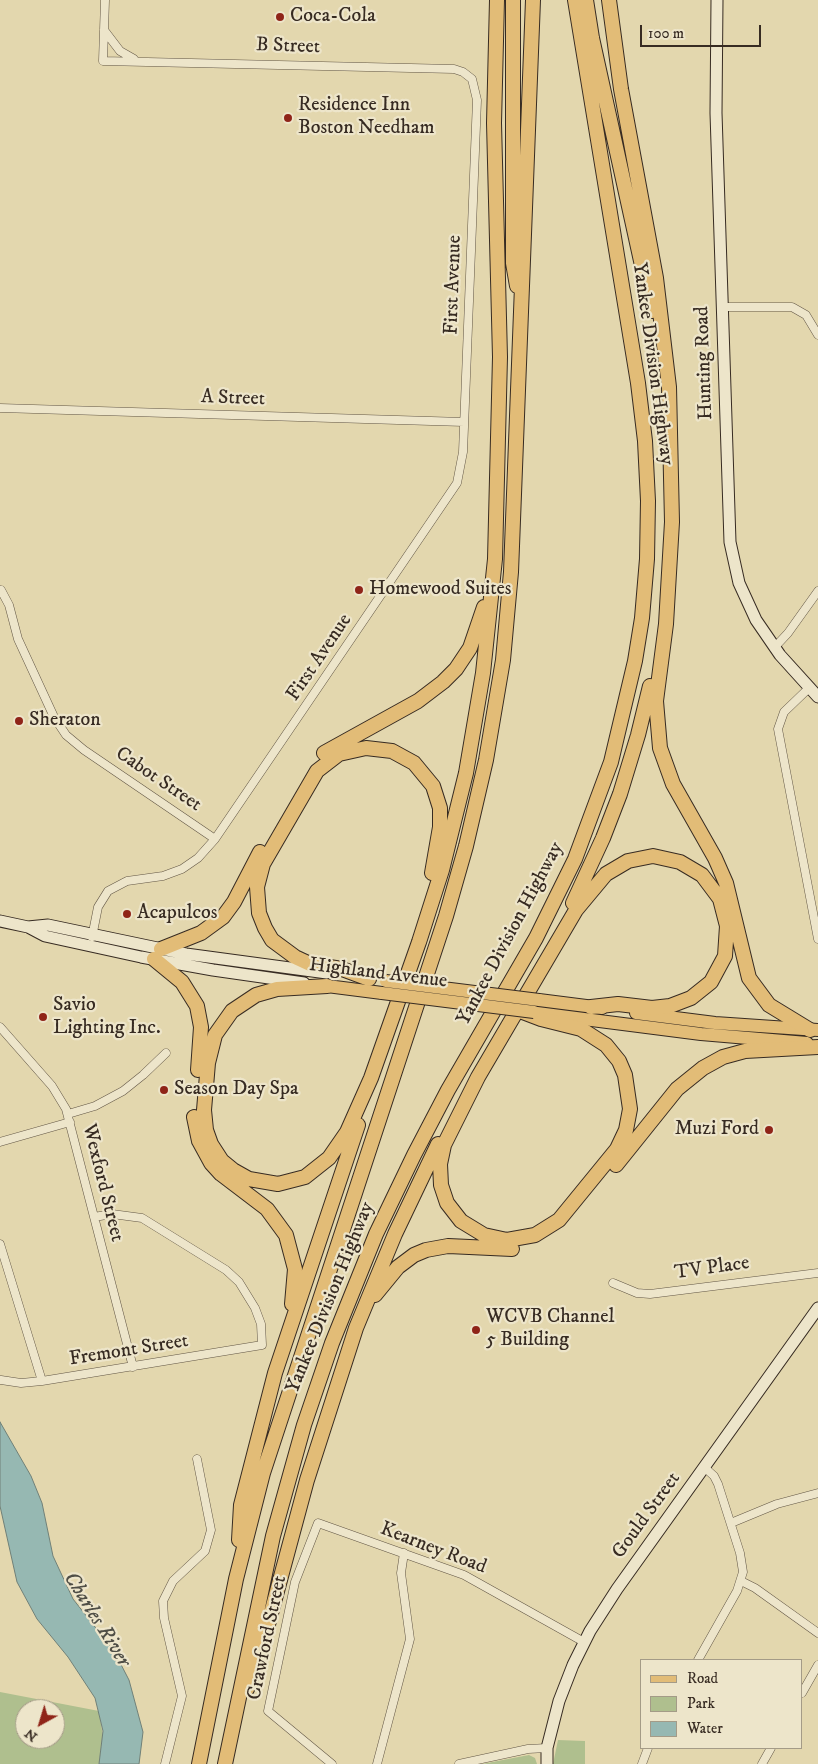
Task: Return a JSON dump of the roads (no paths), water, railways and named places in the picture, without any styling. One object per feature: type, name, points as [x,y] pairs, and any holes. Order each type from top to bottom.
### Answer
[{"type":"highway","points":[[236,1578],[241,1505],[283,1348],[362,1113],[371,1078],[408,968],[419,942],[444,863],[472,744],[490,615],[495,559],[494,537],[500,357],[494,123],[497,0]]},
{"type":"highway","points":[[513,0],[513,262],[522,317]]},
{"type":"highway","name":"Yankee Division Highway","points":[[199,1764],[236,1578],[271,1445],[441,930],[480,789],[497,695],[509,602],[522,317],[533,0]]},
{"type":"highway","name":"Yankee Division Highway","points":[[226,1764],[257,1603],[280,1508],[307,1416],[339,1324],[376,1234],[414,1155],[452,1084],[543,925],[576,860],[607,777],[634,669],[642,618],[647,559],[648,501],[645,441],[638,383],[575,0]]},
{"type":"highway","points":[[586,0],[592,38],[652,312],[668,406]]},
{"type":"highway","points":[[609,0],[621,89],[656,278],[666,354],[673,508],[656,708],[658,732],[664,762],[676,792],[715,858],[726,883],[744,961],[752,983],[773,1009],[814,1030]]},
{"type":"highway","points":[[283,1348],[294,1284],[294,1264],[290,1247],[281,1227],[271,1213],[217,1171],[201,1146],[194,1116],[201,1037],[199,1011],[187,987],[158,954],[201,934],[228,911],[301,778],[315,760],[333,747],[424,698],[456,669],[473,642],[483,614],[494,537]]},
{"type":"highway","points":[[536,976],[588,873],[620,794],[645,707],[667,596]]},
{"type":"highway","points":[[369,979],[342,969],[310,964],[282,949],[264,928],[257,898],[258,882],[263,864],[312,777],[331,759],[353,750],[378,748],[404,756],[427,777],[439,802],[441,818],[435,860],[408,968]]},
{"type":"highway","points":[[234,1721],[259,1658],[305,1487],[370,1292],[408,1205],[454,1115],[536,976],[586,896],[602,878],[616,866],[641,858],[660,857],[680,862],[702,875],[717,894],[727,926],[725,956],[711,982],[691,998],[670,1006],[652,1008],[618,1004],[591,1007]]},
{"type":"highway","points":[[327,986],[282,988],[261,993],[236,1008],[221,1025],[210,1050],[204,1105],[205,1125],[211,1144],[226,1164],[249,1179],[271,1184],[299,1180],[317,1169],[336,1150],[351,1124],[371,1078]]},
{"type":"highway","points":[[478,1077],[442,1150],[440,1169],[444,1196],[458,1218],[479,1233],[505,1240],[532,1237],[548,1229],[559,1220],[614,1153],[626,1130],[630,1104],[629,1088],[623,1068],[606,1045],[581,1029],[535,1010],[518,1010]]},
{"type":"highway","points":[[348,1355],[376,1293],[390,1274],[408,1259],[420,1252],[440,1246],[513,1249],[530,1247],[547,1240],[568,1224],[673,1094],[695,1073],[718,1059],[738,1053],[818,1045]]},
{"type":"main road","name":"Hunting Road","points":[[717,0],[716,99],[730,542],[737,574],[745,598],[756,620],[774,648],[818,697]]},
{"type":"main road","name":"Highland Avenue","points":[[0,921],[28,927],[45,936],[91,940],[243,975],[327,986],[384,987],[701,1034],[818,1045]]},
{"type":"main road","name":"Highland Avenue","points":[[158,954],[369,979],[384,987],[518,1010]]},
{"type":"main road","name":"Highland Avenue","points":[[535,1010],[591,1007],[715,1023],[814,1030]]},
{"type":"main road","name":"Gould Street","points":[[546,1764],[547,1748],[559,1701],[584,1642],[614,1594],[818,1308]]},
{"type":"street","points":[[104,0],[104,30],[120,51],[136,60]]},
{"type":"street","name":"B Street","points":[[104,30],[103,61],[136,60],[450,68],[459,70],[470,77]]},
{"type":"street","name":"First Avenue","points":[[91,940],[98,907],[108,891],[128,881],[163,876],[182,869],[198,858],[216,839],[451,494],[462,466],[477,100],[475,86],[470,77]]},
{"type":"street","points":[[723,307],[792,307],[806,315],[818,335]]},
{"type":"street","name":"A Street","points":[[0,408],[464,422]]},
{"type":"street","name":"Cabot Street","points":[[1,590],[9,606],[18,640],[54,717],[66,735],[84,750],[216,839]]},
{"type":"street","points":[[774,648],[788,633],[818,591]]},
{"type":"street","points":[[809,688],[784,712],[778,729],[818,940]]},
{"type":"street","name":"Wexford Street","points":[[0,1027],[56,1092],[69,1118],[133,1367]]},
{"type":"street","points":[[0,1142],[69,1118],[123,1091],[144,1075],[166,1053]]},
{"type":"street","name":"Fremont Street","points":[[1,1380],[21,1383],[42,1381],[262,1345],[261,1324],[255,1308],[239,1282],[226,1270],[142,1218],[112,1214],[94,1217]]},
{"type":"street","points":[[0,1244],[42,1381]]},
{"type":"street","name":"TV Place","points":[[613,1283],[637,1293],[650,1294],[818,1273]]},
{"type":"street","points":[[165,1764],[182,1696],[164,1618],[163,1601],[173,1581],[205,1551],[211,1530],[197,1460]]},
{"type":"street","points":[[699,1659],[741,1581],[742,1562],[716,1480],[704,1467]]},
{"type":"street","points":[[731,1523],[781,1502],[818,1493]]},
{"type":"street","name":"Kearney Road","points":[[318,1523],[472,1579],[584,1642]]},
{"type":"street","name":"Crawford Street","points":[[318,1523],[295,1582],[268,1711],[332,1764]]},
{"type":"street","points":[[377,1764],[410,1638],[401,1573],[404,1553]]},
{"type":"street","points":[[741,1581],[755,1588],[818,1633]]},
{"type":"street","points":[[803,1691],[818,1664]]},
{"type":"street","points":[[459,1764],[528,1749],[547,1748]]},
{"type":"street","points":[[642,1764],[648,1749]]},
{"type":"street","points":[[762,1764],[770,1749]]},
{"type":"water","points":[[0,1422],[31,1476],[42,1503],[53,1556],[73,1599],[114,1651],[129,1680],[143,1732],[139,1764],[99,1764],[103,1731],[95,1698],[68,1657],[37,1619],[17,1582],[0,1506]]},
{"type":"place","name":"Coca-Cola","points":[[280,17]]},
{"type":"place","name":"Residence Inn Boston Needham","points":[[288,118]]},
{"type":"place","name":"Homewood Suites","points":[[359,590]]},
{"type":"place","name":"Sheraton","points":[[19,721]]},
{"type":"place","name":"Acapulcos","points":[[127,914]]},
{"type":"place","name":"Savio Lighting Inc.","points":[[43,1017]]},
{"type":"place","name":"Season Day Spa","points":[[164,1090]]},
{"type":"place","name":"Muzi Ford","points":[[769,1130]]},
{"type":"place","name":"WCVB Channel 5 Building","points":[[476,1330]]},
{"type":"water label","name":"Charles River","points":[[96,1620]]}]
